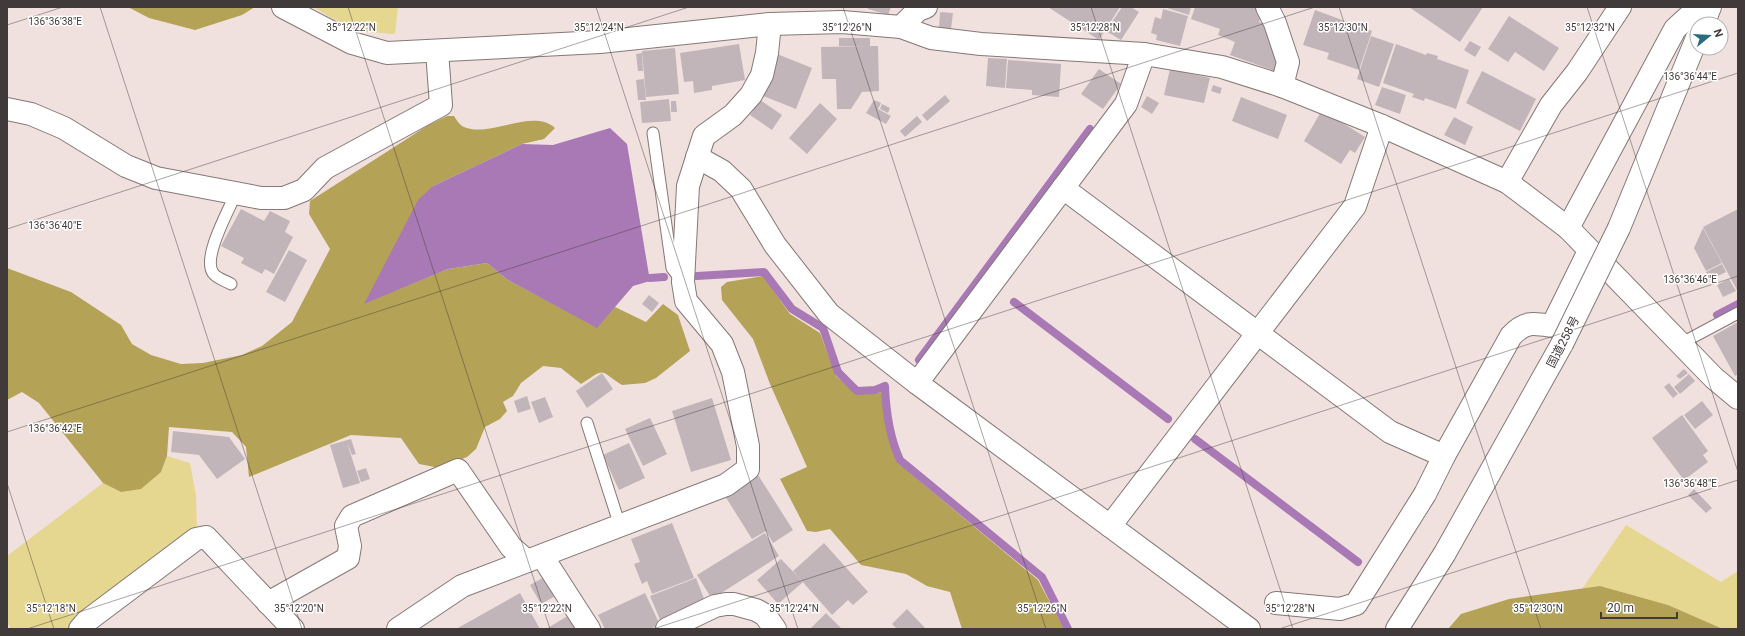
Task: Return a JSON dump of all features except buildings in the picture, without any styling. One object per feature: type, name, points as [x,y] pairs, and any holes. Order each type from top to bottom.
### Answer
[{"type":"main road","points":[[283,7],[352,43],[387,53],[600,42],[770,24],[842,22],[911,15],[931,38],[981,44],[1144,54],[1222,67],[1282,86],[1382,126],[1507,182],[1568,228],[1680,344],[1714,378],[1738,398]]},
{"type":"main road","points":[[1267,7],[1275,23],[1288,62],[1282,86]]},
{"type":"main road","points":[[1507,182],[1550,105],[1577,72],[1620,7]]},
{"type":"main road","points":[[1568,228],[1675,29],[1688,17],[1707,15]]},
{"type":"main road","points":[[398,629],[462,586],[726,485],[748,469],[748,446],[733,372],[722,344],[686,301],[683,282],[688,186],[704,136],[733,115],[750,95],[762,75],[767,53],[770,24]]},
{"type":"main road","points":[[7,109],[31,114],[64,128],[126,166],[156,178],[261,198],[284,198],[304,190],[325,168],[441,105],[437,51]]},
{"type":"main road","points":[[917,383],[1126,104],[1144,54]]},
{"type":"main road","name":"国道258号","points":[[1397,629],[1445,552],[1562,344],[1619,228],[1690,56]]},
{"type":"main road","points":[[1110,526],[1354,206],[1382,126]]},
{"type":"main road","points":[[697,157],[722,171],[741,188],[775,245],[829,314],[917,383],[1110,526],[1241,627]]},
{"type":"main road","points":[[1063,188],[1258,332],[1390,432],[1444,456]]},
{"type":"main road","points":[[1276,603],[1340,609],[1356,604],[1425,494],[1444,456],[1512,336],[1519,328],[1527,324],[1552,326],[1590,251]]},
{"type":"main road","points":[[268,602],[348,558],[350,546],[346,526],[352,516],[458,470],[511,547],[534,558],[577,609],[589,629]]},
{"type":"main road","points":[[80,629],[87,621],[196,539],[206,537],[293,629]]},
{"type":"main road","points":[[668,629],[715,606],[730,604],[765,615],[775,629]]},
{"type":"lane","points":[[653,133],[672,268],[683,282]]},
{"type":"lane","points":[[231,284],[213,274],[209,265],[210,252],[236,193]]},
{"type":"lane","points":[[1680,344],[1738,313]]},
{"type":"lane","points":[[587,423],[620,526]]},
{"type":"shaded area","points":[[128,7],[255,7],[242,15],[195,30],[149,18]]},
{"type":"shaded area","points":[[314,7],[398,7],[395,34],[367,32],[331,18]]},
{"type":"shaded area","points":[[447,116],[454,116],[462,126],[473,129],[485,129],[534,121],[545,122],[555,128],[544,139],[522,144],[433,186],[365,303],[448,269],[487,263],[508,280],[597,327],[615,307],[646,322],[663,304],[678,315],[690,351],[656,378],[645,383],[622,385],[602,372],[581,384],[561,368],[543,366],[521,383],[513,396],[503,402],[507,411],[500,419],[485,427],[476,449],[467,457],[440,468],[419,464],[401,438],[351,435],[249,477],[246,447],[232,432],[169,427],[167,456],[161,472],[141,489],[121,492],[103,483],[39,403],[22,392],[7,400],[7,268],[71,292],[121,325],[132,344],[151,355],[181,364],[203,363],[242,355],[262,346],[292,322],[330,249],[309,214],[310,201],[427,126]]},
{"type":"shaded area","points":[[610,128],[627,144],[650,281],[633,286],[597,328],[508,280],[487,263],[448,269],[364,304],[418,200],[433,186],[522,144],[553,145]]},
{"type":"shaded area","points":[[763,276],[790,314],[820,333],[836,376],[856,394],[873,394],[882,392],[886,428],[898,463],[1038,580],[1064,629],[962,629],[950,592],[927,586],[906,574],[861,565],[830,529],[816,532],[807,531],[780,479],[807,467],[770,384],[753,339],[722,300],[721,287],[727,282]]},
{"type":"shaded area","points":[[167,456],[190,463],[196,496],[197,530],[73,629],[11,629],[7,622],[7,556],[103,483],[121,492],[161,472]]},
{"type":"shaded area","points":[[1626,525],[1721,582],[1738,571],[1738,629],[1723,629],[1668,605],[1600,586],[1582,589]]},
{"type":"shaded area","points":[[1600,586],[1668,605],[1723,629],[1448,629],[1461,614],[1509,599]]},
{"type":"waterway","points":[[919,360],[1090,129]]},
{"type":"waterway","points":[[697,276],[764,272],[792,309],[823,328],[838,372],[857,391],[875,390],[885,386],[889,424],[893,442],[900,460],[1042,577],[1068,629]]},
{"type":"waterway","points":[[650,278],[664,277]]},
{"type":"waterway","points":[[1014,302],[1168,419]]},
{"type":"waterway","points":[[1717,315],[1738,304]]},
{"type":"waterway","points":[[1195,439],[1358,562]]}]
